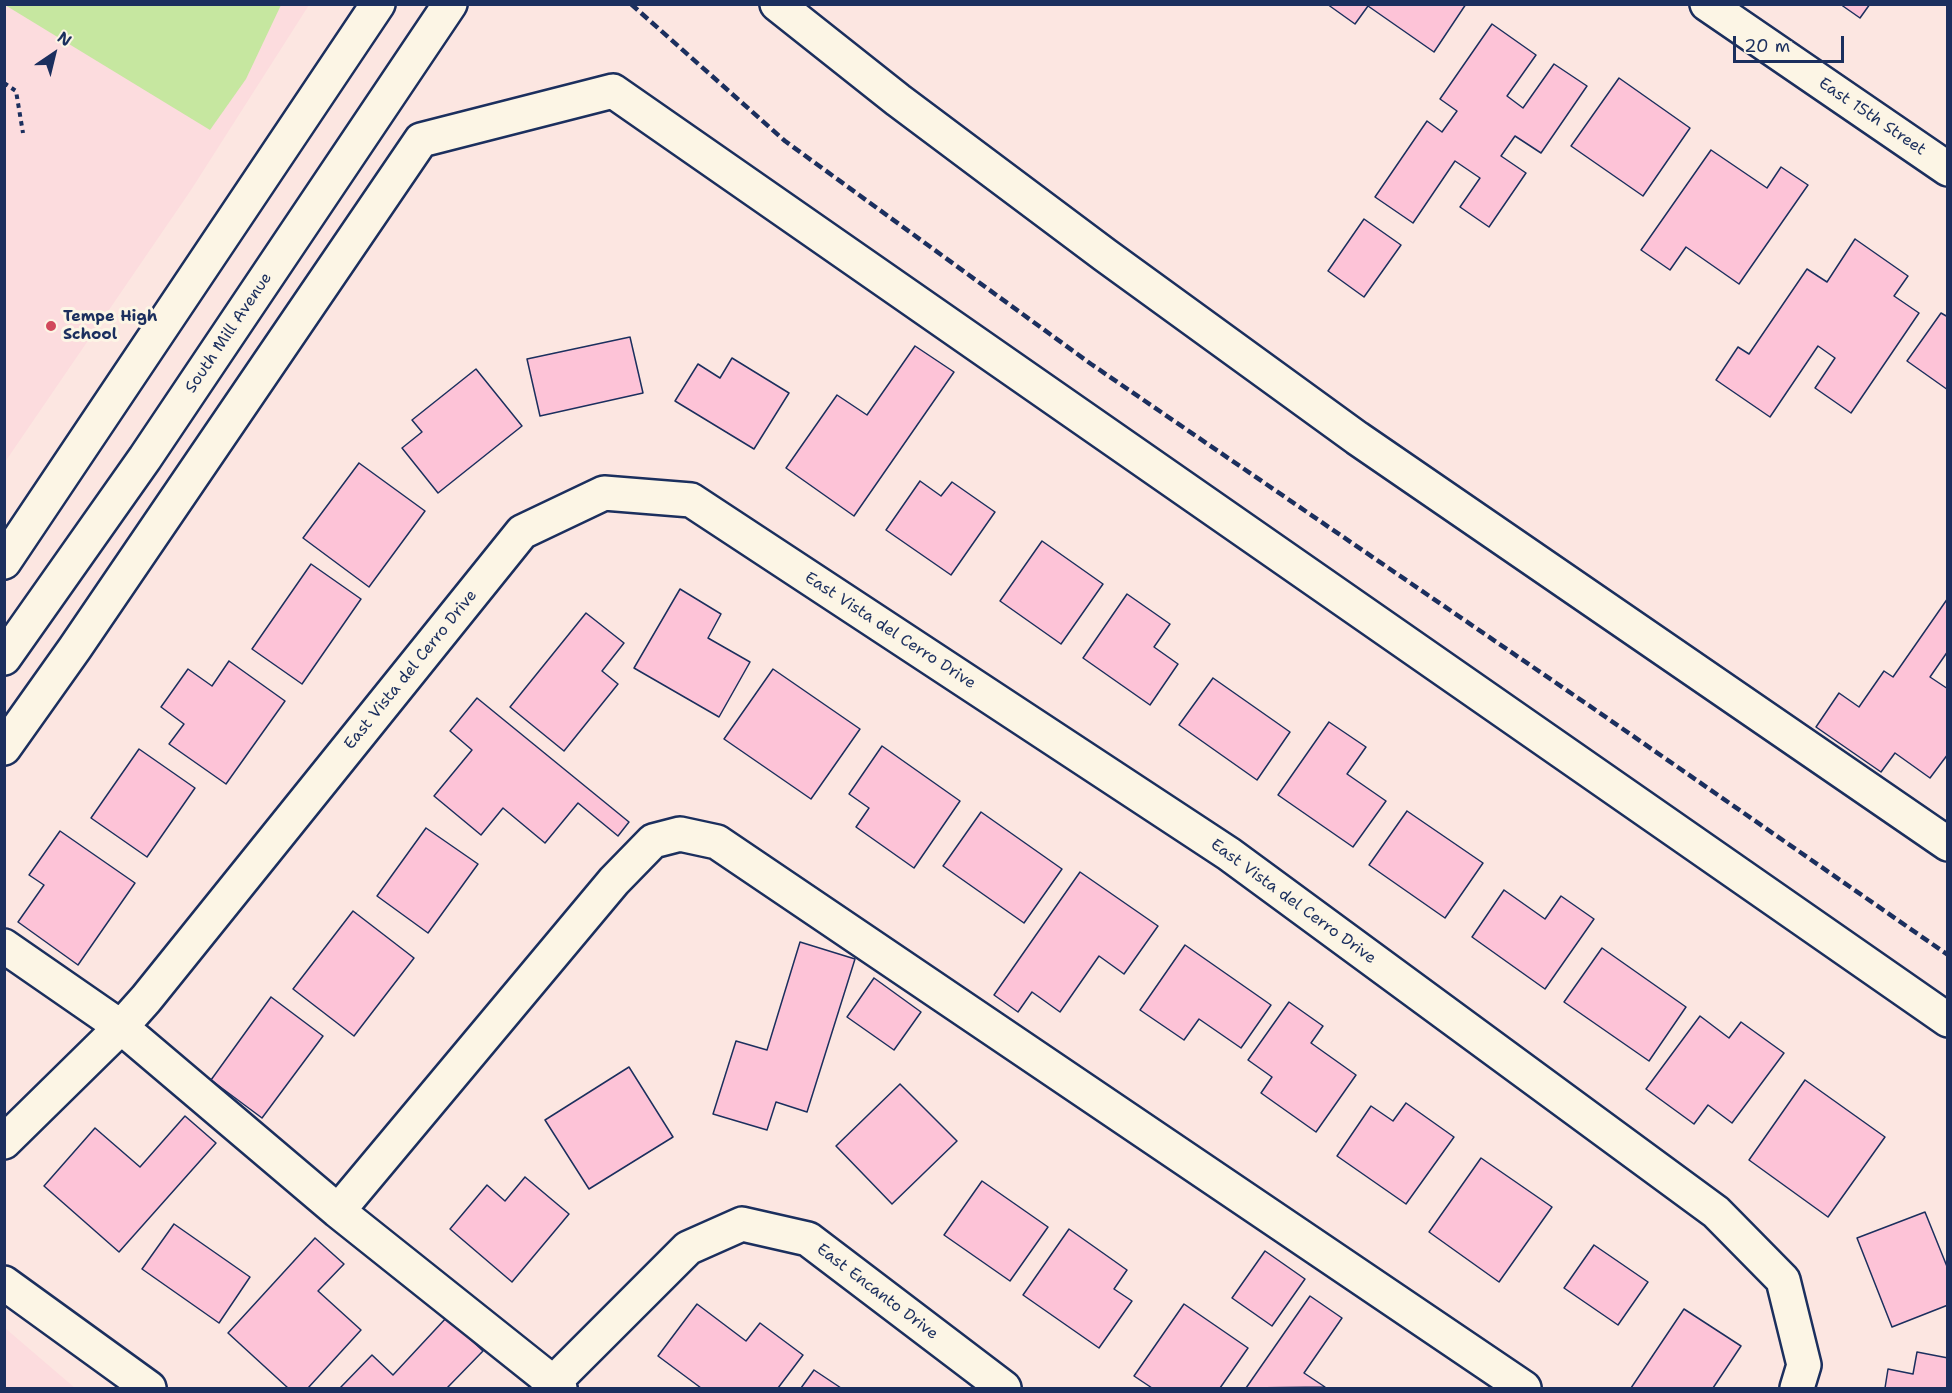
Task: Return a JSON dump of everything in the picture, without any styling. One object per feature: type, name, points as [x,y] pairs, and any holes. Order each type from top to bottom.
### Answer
[{"type":"street","points":[[4,562],[378,4]]},
{"type":"street","name":"South Mill Avenue","points":[[4,658],[145,458],[450,4]]},
{"type":"street","points":[[777,4],[898,100],[1356,438],[1947,844]]},
{"type":"street","name":"East 15th Street","points":[[1707,4],[1947,169]]},
{"type":"street","points":[[4,748],[75,648],[421,140],[614,91],[1947,1020]]},
{"type":"street","name":"East Vista del Cerro Drive","points":[[4,1142],[121,1027],[154,989],[522,532],[604,493],[691,500],[1229,854],[1716,1212],[1782,1280],[1804,1365],[1797,1389]]},
{"type":"street","points":[[338,1211],[614,881],[653,841],[680,834],[717,842],[1524,1389]]},
{"type":"street","points":[[4,946],[121,1027],[338,1211],[554,1387]]},
{"type":"street","name":"East Encanto Drive","points":[[554,1387],[688,1248],[742,1224],[808,1239],[1004,1389]]},
{"type":"street","points":[[4,1283],[149,1389]]},
{"type":"path","points":[[4,83],[16,91],[23,133]]},
{"type":"shaded area","name":"Tempe High School","points":[[5,5],[309,5],[191,190],[5,462]]},
{"type":"shaded area","points":[[5,1328],[75,1388],[5,1388]]},
{"type":"green space","points":[[5,5],[281,5],[246,79],[210,130]]},
{"type":"building","points":[[1327,4],[1466,4],[1434,52],[1368,6],[1355,24]]},
{"type":"building","points":[[1840,4],[1870,4],[1860,18]]},
{"type":"building","points":[[1492,24],[1536,55],[1507,96],[1523,108],[1554,64],[1587,86],[1541,153],[1515,136],[1501,156],[1526,173],[1489,227],[1460,207],[1480,178],[1455,161],[1413,223],[1375,197],[1427,121],[1442,132],[1457,111],[1440,99]]},
{"type":"building","points":[[1619,78],[1690,128],[1643,196],[1571,146]]},
{"type":"building","points":[[1711,150],[1767,188],[1781,167],[1808,185],[1739,284],[1686,247],[1670,270],[1641,250]]},
{"type":"building","points":[[1364,219],[1401,245],[1364,297],[1328,271]]},
{"type":"building","points":[[1855,239],[1908,276],[1894,296],[1919,313],[1851,413],[1815,388],[1835,358],[1818,346],[1770,417],[1716,380],[1738,347],[1749,354],[1807,269],[1827,282]]},
{"type":"building","points":[[1941,313],[1948,317],[1948,390],[1907,361]]},
{"type":"building","points":[[630,337],[643,393],[540,416],[527,359]]},
{"type":"building","points":[[915,346],[954,372],[854,516],[786,468],[837,395],[867,415]]},
{"type":"building","points":[[732,358],[789,393],[754,449],[675,401],[698,364],[720,378]]},
{"type":"building","points":[[476,369],[522,426],[438,493],[402,448],[422,432],[412,420]]},
{"type":"building","points":[[359,463],[425,511],[369,587],[303,538]]},
{"type":"building","points":[[920,481],[941,496],[952,482],[995,512],[951,575],[886,530]]},
{"type":"building","points":[[1042,541],[1103,584],[1061,644],[1000,601]]},
{"type":"building","points":[[311,564],[361,599],[302,684],[252,649]]},
{"type":"building","points":[[680,589],[721,614],[708,638],[750,662],[719,717],[634,668]]},
{"type":"building","points":[[1127,594],[1170,624],[1154,647],[1178,664],[1150,705],[1083,658]]},
{"type":"building","points":[[1948,598],[1948,651],[1930,677],[1948,689],[1948,754],[1930,778],[1895,753],[1881,772],[1816,727],[1839,693],[1859,707],[1884,671],[1893,677]]},
{"type":"building","points":[[586,613],[624,643],[602,671],[618,684],[564,751],[510,707]]},
{"type":"building","points":[[229,661],[285,701],[226,784],[169,744],[184,724],[161,707],[188,669],[212,686]]},
{"type":"building","points":[[773,669],[860,729],[811,799],[724,739]]},
{"type":"building","points":[[1213,678],[1290,732],[1257,780],[1179,725]]},
{"type":"building","points":[[477,698],[629,822],[618,836],[578,803],[545,843],[503,808],[481,835],[434,796],[472,750],[450,731]]},
{"type":"building","points":[[1329,722],[1366,747],[1347,774],[1386,801],[1353,847],[1278,795]]},
{"type":"building","points":[[882,746],[960,801],[914,868],[856,827],[869,808],[849,794]]},
{"type":"building","points":[[139,749],[195,788],[147,857],[91,818]]},
{"type":"building","points":[[1407,811],[1483,863],[1445,918],[1369,865]]},
{"type":"building","points":[[981,812],[1062,869],[1024,923],[943,866]]},
{"type":"building","points":[[426,828],[478,864],[428,933],[377,896]]},
{"type":"building","points":[[60,831],[135,883],[78,965],[18,922],[44,885],[29,875]]},
{"type":"building","points":[[1080,872],[1158,926],[1124,974],[1099,956],[1060,1012],[1032,992],[1018,1012],[994,995]]},
{"type":"building","points":[[1504,890],[1545,919],[1561,896],[1594,919],[1545,989],[1472,937]]},
{"type":"building","points":[[353,911],[414,958],[354,1036],[293,989]]},
{"type":"building","points":[[800,942],[855,959],[807,1112],[776,1102],[767,1130],[713,1114],[736,1041],[767,1050]]},
{"type":"building","points":[[1185,945],[1271,1005],[1241,1048],[1199,1019],[1184,1040],[1140,1010]]},
{"type":"building","points":[[1602,948],[1686,1007],[1649,1061],[1564,1002]]},
{"type":"building","points":[[874,978],[921,1012],[894,1050],[847,1017]]},
{"type":"building","points":[[271,997],[323,1036],[262,1118],[211,1080]]},
{"type":"building","points":[[1289,1002],[1323,1026],[1311,1043],[1356,1075],[1316,1132],[1261,1093],[1272,1077],[1248,1060]]},
{"type":"building","points":[[1700,1016],[1729,1038],[1741,1022],[1784,1053],[1732,1123],[1708,1105],[1694,1124],[1646,1089]]},
{"type":"building","points":[[629,1067],[673,1137],[589,1189],[545,1120]]},
{"type":"building","points":[[1805,1080],[1885,1137],[1828,1217],[1749,1160]]},
{"type":"building","points":[[900,1084],[957,1141],[892,1204],[836,1146]]},
{"type":"building","points":[[1406,1103],[1454,1137],[1406,1204],[1337,1156],[1371,1106],[1393,1121]]},
{"type":"building","points":[[185,1116],[216,1143],[119,1252],[44,1186],[95,1128],[140,1167]]},
{"type":"building","points":[[1481,1158],[1552,1207],[1499,1282],[1429,1232]]},
{"type":"building","points":[[525,1177],[569,1214],[512,1282],[450,1229],[487,1185],[505,1201]]},
{"type":"building","points":[[982,1181],[1048,1227],[1010,1281],[944,1235]]},
{"type":"building","points":[[1925,1212],[1948,1269],[1948,1305],[1892,1327],[1857,1238]]},
{"type":"building","points":[[174,1224],[250,1277],[219,1323],[142,1269]]},
{"type":"building","points":[[1069,1229],[1127,1270],[1114,1289],[1132,1301],[1099,1348],[1023,1295]]},
{"type":"building","points":[[315,1238],[344,1264],[318,1291],[361,1330],[308,1388],[288,1388],[228,1333]]},
{"type":"building","points":[[1594,1245],[1648,1282],[1618,1325],[1564,1288]]},
{"type":"building","points":[[1265,1251],[1305,1279],[1272,1326],[1232,1298]]},
{"type":"building","points":[[1310,1296],[1342,1318],[1304,1373],[1325,1387],[1246,1388]]},
{"type":"building","points":[[697,1304],[746,1341],[760,1323],[803,1355],[778,1388],[701,1388],[658,1356]]},
{"type":"building","points":[[1184,1304],[1248,1348],[1220,1388],[1152,1388],[1134,1376]]},
{"type":"building","points":[[1684,1309],[1741,1346],[1713,1388],[1631,1388]]},
{"type":"building","points":[[447,1317],[483,1351],[447,1388],[340,1388],[372,1355],[393,1375]]},
{"type":"building","points":[[1917,1352],[1948,1358],[1948,1388],[1885,1388],[1888,1369],[1913,1374]]},
{"type":"building","points":[[814,1370],[841,1388],[801,1388]]},
{"type":"railway","points":[[631,4],[785,141],[1091,364],[1948,955]]},
{"type":"place","name":"Tempe High School","points":[[51,326]]}]
